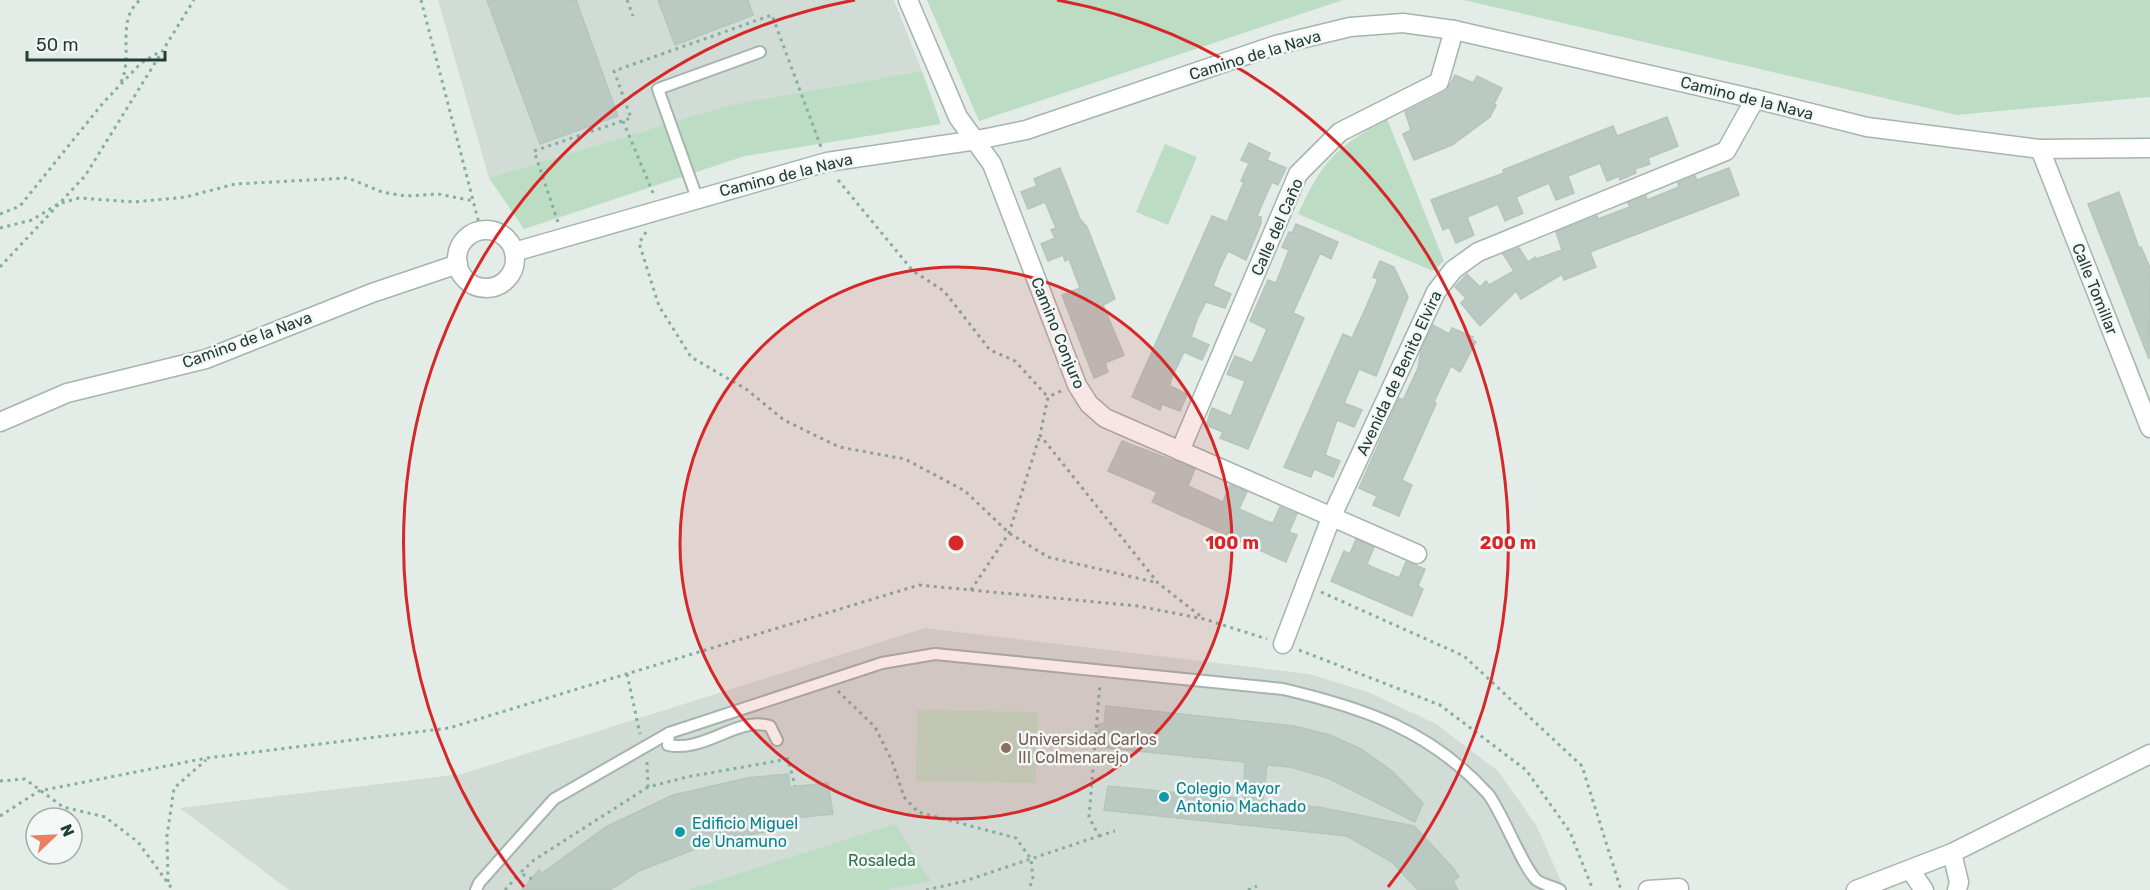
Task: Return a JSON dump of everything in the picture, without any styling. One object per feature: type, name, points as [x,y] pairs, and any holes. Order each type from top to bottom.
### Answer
[{"type":"street","name":"Camino Conjuro","points":[[908,0],[958,117],[977,140],[992,164],[1077,385],[1089,404],[1106,418],[1417,554]]},
{"type":"street","name":"Camino de la Nava","points":[[514,252],[827,162],[977,140],[1026,130],[1276,45],[1350,27],[1403,23],[1454,30],[1755,99],[1867,128],[2040,150],[2150,148]]},
{"type":"street","name":"Calle del Caño","points":[[1180,451],[1298,174],[1340,132],[1439,82],[1454,30]]},
{"type":"street","name":"Avenida de Benito Elvira","points":[[1283,644],[1304,585],[1332,518],[1436,292],[1453,270],[1478,252],[1726,151],[1755,99]]},
{"type":"street","name":"Calle Tomillar","points":[[2040,150],[2150,428]]},
{"type":"street","points":[[481,231],[502,235],[514,252],[515,264],[511,274],[503,283],[492,288],[481,288],[470,284],[462,275],[458,264],[458,253],[462,243],[470,235],[481,231]]},
{"type":"street","name":"Camino de la Nava","points":[[0,422],[67,393],[206,358],[372,293],[458,264]]},
{"type":"street","points":[[1856,890],[1952,853],[2150,754]]},
{"type":"street","points":[[1952,853],[1959,882],[1958,890]]},
{"type":"street","points":[[1911,870],[1924,890]]},
{"type":"street","points":[[1648,890],[1682,889]]},
{"type":"lane","points":[[697,198],[658,89],[760,51]]},
{"type":"lane","points":[[476,890],[479,883],[554,799],[645,749],[669,733],[882,663],[935,654],[1283,689],[1338,702],[1389,720],[1445,754],[1489,796],[1536,880],[1560,890]]},
{"type":"lane","points":[[669,733],[668,745],[684,749],[757,722],[770,726],[777,740]]},
{"type":"path","points":[[119,86],[126,72],[128,50],[124,28],[140,0]]},
{"type":"path","points":[[0,267],[85,176],[194,0]]},
{"type":"path","points":[[421,0],[481,231]]},
{"type":"path","points":[[627,0],[633,16]]},
{"type":"path","points":[[0,214],[20,206],[119,86],[141,63],[163,49]]},
{"type":"path","points":[[623,121],[660,209],[639,243],[659,306],[691,357],[747,389],[784,420],[839,447],[905,459],[955,486],[965,492],[1009,532],[1048,557],[1158,583]]},
{"type":"path","points":[[827,162],[846,193],[882,231],[913,272],[944,291],[990,350],[1015,361],[1048,397]]},
{"type":"path","points":[[0,228],[32,220],[58,204],[79,198],[134,202],[186,197],[235,184],[348,178],[382,192],[406,196],[438,194],[474,201]]},
{"type":"path","points":[[1048,397],[1077,385]]},
{"type":"path","points":[[971,590],[1009,532],[1040,435],[1048,397]]},
{"type":"path","points":[[1040,435],[1158,583],[1204,619]]},
{"type":"path","points":[[1304,585],[1464,656],[1582,766],[1622,890]]},
{"type":"path","points":[[1099,836],[1089,816],[1102,671]]},
{"type":"path","points":[[627,674],[645,749],[648,788]]},
{"type":"path","points":[[826,680],[874,727],[892,761],[904,797],[918,812],[1016,838],[1031,858],[1033,880],[1028,890]]},
{"type":"path","points":[[168,882],[167,836],[174,788],[207,759]]},
{"type":"path","points":[[505,890],[534,860],[648,788],[687,777],[788,759],[795,786]]},
{"type":"path","points":[[0,781],[25,779],[63,807],[105,817],[138,842],[172,890]]},
{"type":"path","points":[[926,890],[965,881],[1115,831]]},
{"type":"path","points":[[520,873],[532,879]]},
{"type":"path","points":[[1248,890],[1257,886]]},
{"type":"shaded area","points":[[438,0],[894,0],[922,71],[729,105],[489,178]]},
{"type":"shaded area","name":"Universidad Carlos III Colmenarejo","points":[[925,628],[1309,674],[1368,692],[1436,724],[1498,771],[1536,825],[1565,890],[289,890],[180,808],[462,774]]},
{"type":"green space","points":[[927,0],[1343,0],[979,121]]},
{"type":"green space","points":[[1464,0],[2150,0],[2150,97],[1957,115]]},
{"type":"green space","points":[[922,71],[941,124],[745,156],[524,229],[489,178],[729,105]]},
{"type":"green space","points":[[1387,119],[1444,261],[1433,271],[1298,214],[1315,180],[1332,157],[1355,138]]},
{"type":"green space","points":[[1165,144],[1197,157],[1168,225],[1136,212]]},
{"type":"green space","points":[[917,710],[1037,712],[1036,783],[916,781]]},
{"type":"green space","name":"Rosaleda","points":[[895,824],[931,881],[886,890],[687,890]]},
{"type":"building","points":[[487,0],[576,0],[618,116],[540,144]]},
{"type":"building","points":[[658,0],[748,0],[753,15],[675,45]]},
{"type":"building","points":[[1455,75],[1473,83],[1477,76],[1502,88],[1494,104],[1496,105],[1490,117],[1452,145],[1414,160],[1403,134],[1411,130],[1405,112],[1447,91]]},
{"type":"building","points":[[1667,117],[1678,146],[1648,158],[1650,164],[1635,169],[1636,173],[1620,180],[1619,176],[1607,181],[1600,163],[1568,176],[1574,193],[1556,200],[1549,183],[1516,197],[1523,213],[1505,221],[1498,204],[1467,217],[1474,235],[1456,243],[1449,227],[1443,230],[1431,200],[1504,173],[1503,170],[1613,126],[1617,136]]},
{"type":"building","points":[[1249,143],[1270,153],[1267,160],[1286,168],[1278,185],[1272,182],[1257,216],[1261,217],[1261,223],[1246,260],[1228,251],[1219,270],[1213,286],[1231,294],[1225,308],[1206,302],[1198,317],[1191,337],[1209,345],[1202,360],[1184,352],[1171,379],[1170,386],[1187,394],[1180,411],[1162,404],[1160,410],[1132,397],[1212,216],[1227,222],[1244,182],[1241,181],[1249,163],[1241,160]]},
{"type":"building","points":[[1060,168],[1080,219],[1087,227],[1115,299],[1103,305],[1124,355],[1105,363],[1108,372],[1094,378],[1062,295],[1080,288],[1069,259],[1065,261],[1063,255],[1048,261],[1041,244],[1055,238],[1051,230],[1056,228],[1045,202],[1028,209],[1021,192],[1037,186],[1034,179]]},
{"type":"building","points":[[1729,168],[1739,195],[1590,252],[1596,267],[1564,280],[1562,274],[1521,299],[1516,291],[1480,326],[1461,303],[1466,298],[1455,287],[1467,274],[1480,287],[1486,281],[1489,285],[1514,271],[1503,254],[1519,248],[1528,262],[1535,257],[1536,259],[1562,250],[1556,232],[1597,216],[1598,219],[1630,207],[1628,203],[1646,196],[1647,200],[1679,187],[1678,183],[1695,176],[1697,180]]},
{"type":"building","points":[[2119,192],[2139,248],[2141,247],[2150,268],[2149,359],[2088,204]]},
{"type":"building","points":[[1296,224],[1338,242],[1331,259],[1320,253],[1293,313],[1304,318],[1248,449],[1220,438],[1223,432],[1206,425],[1212,408],[1231,416],[1245,381],[1227,374],[1235,356],[1252,363],[1255,357],[1267,329],[1250,321],[1268,280],[1276,283],[1289,250],[1282,247],[1289,232],[1292,233]]},
{"type":"building","points":[[1380,261],[1394,267],[1408,297],[1376,376],[1359,369],[1344,403],[1362,410],[1354,427],[1337,420],[1325,455],[1340,461],[1333,477],[1314,469],[1311,477],[1284,467],[1343,334],[1352,338],[1378,279],[1373,277]]},
{"type":"building","points":[[1433,325],[1449,334],[1452,328],[1473,337],[1471,339],[1476,342],[1460,372],[1451,366],[1434,402],[1436,404],[1402,480],[1412,485],[1399,516],[1373,505],[1377,496],[1359,488],[1399,398],[1403,400],[1418,368],[1421,350]]},
{"type":"building","points":[[1122,441],[1195,469],[1188,486],[1223,502],[1230,485],[1247,492],[1239,509],[1266,521],[1273,523],[1280,507],[1297,514],[1289,532],[1297,535],[1286,562],[1152,502],[1157,492],[1108,471]]},
{"type":"building","points":[[1356,539],[1374,547],[1367,564],[1372,567],[1399,578],[1406,562],[1425,569],[1418,586],[1423,589],[1412,616],[1331,581],[1344,551],[1350,554]]},
{"type":"building","name":"Colegio Mayor Antonio Machado","points":[[1106,706],[1294,726],[1330,735],[1361,749],[1392,771],[1423,803],[1415,822],[1328,778],[1290,767],[1267,765],[1263,801],[1318,807],[1414,826],[1453,868],[1459,877],[1453,881],[1458,890],[1418,890],[1392,862],[1347,836],[1104,810],[1108,786],[1243,799],[1245,762],[1097,747],[1099,724],[1104,724]]},
{"type":"building","name":"Edificio Miguel de Unamuno","points":[[788,774],[790,787],[828,783],[833,814],[793,818],[795,830],[775,830],[713,842],[639,871],[610,890],[522,890],[539,870],[542,873],[606,827],[673,795],[747,778]]},
{"type":"place","name":"Universidad Carlos III Colmenarejo","points":[[1006,748]]},
{"type":"place","name":"Colegio Mayor Antonio Machado","points":[[1164,797]]},
{"type":"place","name":"Edificio Miguel de Unamuno","points":[[680,832]]}]
